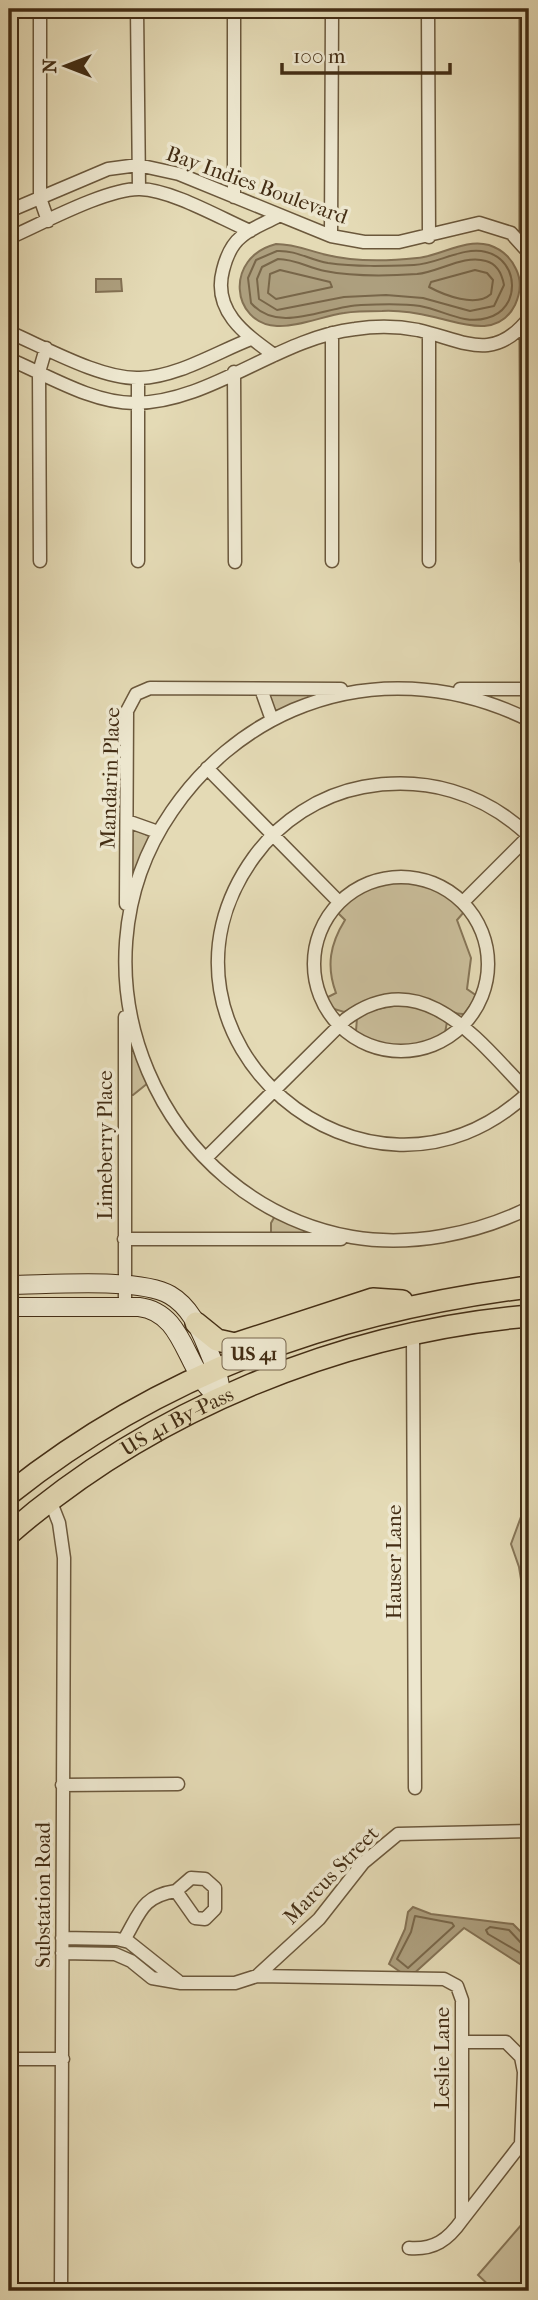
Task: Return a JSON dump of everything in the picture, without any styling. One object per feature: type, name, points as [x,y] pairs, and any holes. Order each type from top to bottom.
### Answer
[{"type":"main road","points":[[9,1286],[124,1285],[150,1288],[170,1295],[196,1323],[217,1340],[234,1345],[373,1299],[422,1303]]},
{"type":"main road","points":[[413,1335],[422,1322],[434,1316],[499,1303],[529,1288]]},
{"type":"main road","name":"US 41 By-Pass","points":[[9,1495],[123,1417],[208,1374],[322,1328],[422,1303],[529,1288]]},
{"type":"main road","points":[[9,1307],[146,1308],[165,1317],[208,1374],[221,1398]]},
{"type":"main road","name":"US 41 By-Pass","points":[[9,1534],[50,1500],[147,1437],[221,1398],[319,1361],[413,1335],[525,1315]]},
{"type":"main road","points":[[196,1323],[208,1374]]},
{"type":"street","points":[[40,9],[40,198],[48,221]]},
{"type":"street","points":[[137,9],[139,189]]},
{"type":"street","points":[[234,9],[234,197]]},
{"type":"street","points":[[331,236],[332,9]]},
{"type":"street","points":[[428,9],[429,237]]},
{"type":"street","points":[[526,9],[528,251]]},
{"type":"street","name":"Bay Indies Boulevard","points":[[9,211],[108,169],[138,165],[179,174],[331,236],[376,243],[429,237],[464,225],[485,224],[511,233],[528,251]]},
{"type":"street","name":"Bay Indies Boulevard","points":[[9,238],[108,195],[139,189],[164,195],[250,231]]},
{"type":"street","points":[[274,355],[251,339],[231,319],[225,307],[221,284],[231,248],[250,231],[278,216]]},
{"type":"street","points":[[9,359],[105,398],[137,403],[177,396],[331,333],[386,327],[429,333],[460,344],[482,346],[502,341],[528,321]]},
{"type":"street","points":[[527,561],[528,321]]},
{"type":"street","points":[[9,332],[107,373],[138,379],[167,373],[251,339]]},
{"type":"street","points":[[331,333],[332,561]]},
{"type":"street","points":[[429,333],[429,561]]},
{"type":"street","points":[[40,561],[39,372],[46,348]]},
{"type":"street","points":[[234,372],[235,562]]},
{"type":"street","points":[[138,379],[138,561]]},
{"type":"street","name":"Mandarin Place","points":[[125,933],[127,711],[136,694],[150,688],[371,689]]},
{"type":"street","points":[[529,688],[371,689],[326,697],[272,720],[237,743],[207,768],[184,793],[158,832],[135,888],[125,933],[125,975],[133,1031],[149,1074],[178,1125],[205,1158],[233,1182],[279,1211],[320,1228],[369,1239],[417,1238],[460,1233],[529,1208]]},
{"type":"street","points":[[261,689],[272,720]]},
{"type":"street","points":[[427,689],[478,698],[529,720]]},
{"type":"street","points":[[207,768],[339,902]]},
{"type":"street","points":[[205,1158],[273,1092],[340,1026],[368,1006],[399,1000],[430,1005],[462,1026],[529,1093],[497,1117],[464,1134],[440,1142],[402,1146],[375,1144],[337,1133],[302,1115],[273,1092],[250,1063],[234,1032],[223,999],[220,963],[223,928],[233,894],[250,863],[272,835],[301,812],[334,795],[369,786],[406,783],[431,785],[466,795],[507,816],[529,836],[463,902]]},
{"type":"street","points":[[127,821],[158,832]]},
{"type":"street","points":[[400,877],[434,883],[463,902],[484,940],[487,972],[482,997],[462,1026],[434,1045],[401,1050],[369,1045],[340,1026],[321,996],[315,965],[322,927],[339,902],[367,884],[400,877]]},
{"type":"street","name":"Limeberry Place","points":[[125,975],[124,1239],[369,1239]]},
{"type":"street","points":[[124,1239],[125,1307]]},
{"type":"street","name":"Hauser Lane","points":[[413,1335],[415,1788]]},
{"type":"street","name":"Substation Road","points":[[50,1500],[59,1524],[64,1558],[61,2291]]},
{"type":"street","points":[[62,1785],[178,1784]]},
{"type":"street","name":"Marcus Street","points":[[257,1976],[319,1919],[363,1863],[398,1834],[529,1831]]},
{"type":"street","points":[[124,1940],[148,1899],[156,1894],[176,1891]]},
{"type":"street","points":[[62,1938],[124,1940],[181,1983]]},
{"type":"street","name":"Leslie Lane","points":[[62,1954],[115,1954],[131,1961],[152,1978],[181,1983],[236,1983],[257,1976],[443,1979],[457,1986],[460,1993],[462,2042],[462,2220]]},
{"type":"street","points":[[410,2248],[439,2244],[452,2234],[521,2144],[524,2072],[522,2057],[506,2042],[462,2042]]},
{"type":"street","points":[[9,2059],[63,2059]]},
{"type":"shaded area","points":[[269,694],[319,694],[275,711]]},
{"type":"shaded area","points":[[132,829],[150,837],[131,882]]},
{"type":"shaded area","points":[[385,883],[408,883],[428,887],[447,897],[464,912],[457,920],[471,958],[467,989],[477,996],[464,1014],[424,998],[414,997],[383,1000],[344,1012],[331,1008],[326,998],[336,993],[331,974],[331,955],[345,920],[336,911],[362,892]]},
{"type":"shaded area","points":[[398,1005],[422,1008],[447,1022],[445,1033],[425,1043],[400,1047],[376,1043],[356,1031],[357,1018],[368,1011]]},
{"type":"shaded area","points":[[130,1043],[148,1083],[133,1095],[131,1095]]},
{"type":"shaded area","points":[[275,1216],[319,1234],[271,1234],[271,1223]]},
{"type":"shaded area","points":[[525,1506],[529,1507],[529,1629],[519,1567],[511,1544]]},
{"type":"shaded area","points":[[529,2216],[529,2291],[495,2291],[478,2275]]},
{"type":"water","points":[[480,243],[501,251],[514,265],[520,283],[519,292],[508,316],[489,325],[467,325],[401,311],[363,311],[277,326],[262,322],[250,314],[243,303],[240,289],[241,275],[248,262],[259,251],[276,244],[349,259],[395,260],[426,257]]},
{"type":"water","points":[[96,279],[121,279],[122,291],[96,292]]},
{"type":"water","points":[[413,1907],[431,1914],[513,1924],[529,1940],[529,1965],[523,1966],[464,1928],[409,1978],[389,1964],[405,1929],[408,1912]]}]
